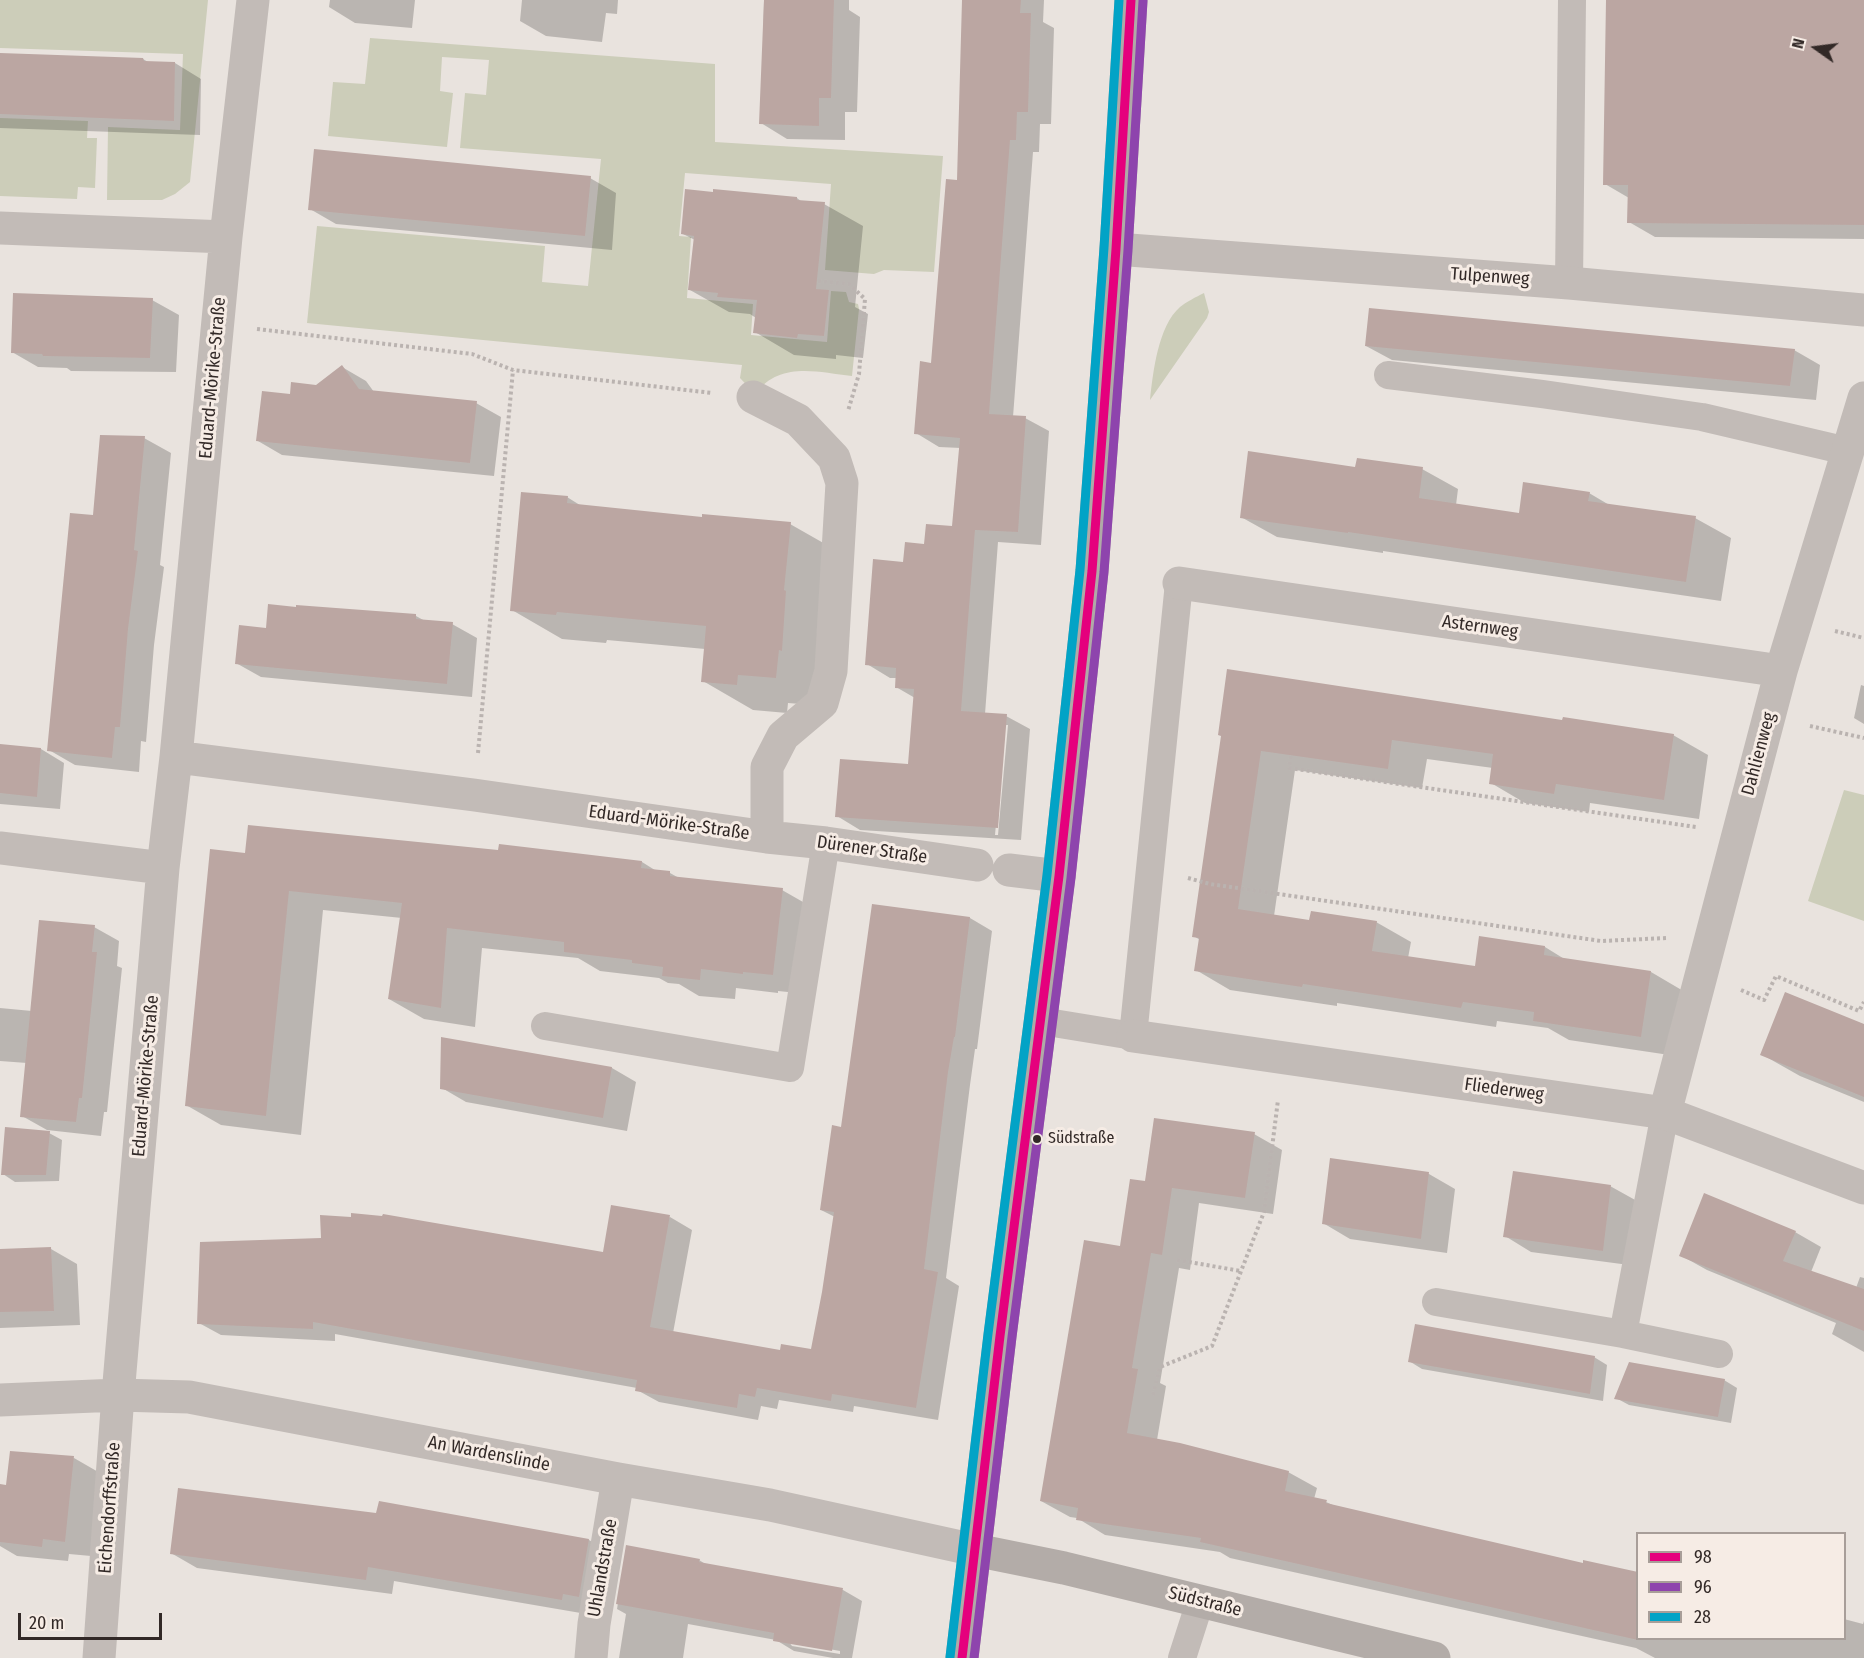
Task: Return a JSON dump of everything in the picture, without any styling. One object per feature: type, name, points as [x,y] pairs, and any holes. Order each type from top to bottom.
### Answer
[{"type":"main road","points":[[962,1658],[1059,876],[1092,571],[1116,249],[1131,0]]},
{"type":"main road","name":"Südstraße","points":[[975,1550],[1064,1568],[1434,1658]]},
{"type":"street","name":"Eduard-Mörike-Straße","points":[[118,1395],[163,868],[176,757],[226,237],[253,0]]},
{"type":"street","points":[[0,228],[226,237]]},
{"type":"street","name":"Tulpenweg","points":[[1116,249],[1569,283],[1864,310]]},
{"type":"street","name":"Eduard-Mörike-Straße","points":[[176,757],[474,795],[767,837],[767,766],[783,736],[822,703],[831,671],[842,483],[834,458],[798,420],[753,397]]},
{"type":"street","name":"Dahlienweg","points":[[1665,1113],[1781,671],[1864,398]]},
{"type":"street","name":"Asternweg","points":[[1179,583],[1781,671]]},
{"type":"street","name":"Dürener Straße","points":[[767,837],[826,843],[977,865]]},
{"type":"street","points":[[0,848],[163,868]]},
{"type":"street","points":[[1009,870],[1059,876]]},
{"type":"street","name":"Fliederweg","points":[[1133,1036],[1665,1113],[1864,1188]]},
{"type":"street","name":"An Wardenslinde","points":[[0,1400],[118,1395],[189,1397],[618,1479],[770,1505],[975,1550]]},
{"type":"street","name":"Eichendorffstraße","points":[[99,1658],[118,1395]]},
{"type":"street","name":"Uhlandstraße","points":[[591,1658],[594,1624],[618,1479]]},
{"type":"lane","points":[[1569,283],[1572,0]]},
{"type":"lane","points":[[1388,375],[1702,417],[1847,452]]},
{"type":"lane","points":[[1041,1021],[1133,1036],[1179,583]]},
{"type":"lane","points":[[545,1026],[790,1068],[826,843]]},
{"type":"lane","points":[[1623,1334],[1665,1113]]},
{"type":"lane","points":[[1436,1302],[1623,1334],[1719,1354]]},
{"type":"lane","points":[[1182,1658],[1200,1602]]},
{"type":"path","points":[[818,281],[849,284],[865,299],[859,374],[834,458]]},
{"type":"path","points":[[218,324],[472,354],[513,370],[753,397]]},
{"type":"path","points":[[474,795],[513,370]]},
{"type":"path","points":[[1769,717],[1864,738]]},
{"type":"path","points":[[1291,756],[1289,768],[1696,827]]},
{"type":"path","points":[[1150,866],[1210,884],[1601,941],[1671,938],[1764,1000],[1776,976],[1859,1011],[1864,1002]]},
{"type":"path","points":[[1153,1395],[1160,1367],[1212,1346],[1241,1271],[1263,1212],[1283,1058]]},
{"type":"path","points":[[1177,1260],[1241,1271]]},
{"type":"green space","points":[[0,0],[208,0],[190,182],[175,194],[162,200],[107,200],[108,127],[180,130],[183,54],[0,48]]},
{"type":"green space","points":[[370,38],[715,64],[715,142],[943,156],[934,272],[884,270],[874,274],[825,270],[831,184],[685,173],[679,236],[691,237],[687,298],[753,304],[751,335],[827,342],[831,291],[846,292],[849,302],[858,304],[859,309],[852,376],[812,371],[787,373],[765,384],[755,394],[740,378],[742,365],[307,323],[317,226],[545,246],[542,282],[588,286],[601,159],[460,148],[465,93],[486,95],[489,60],[442,57],[440,91],[453,93],[447,147],[328,136],[333,82],[365,84]]},
{"type":"green space","points":[[0,118],[88,121],[87,138],[97,138],[95,188],[78,187],[77,199],[0,196]]},
{"type":"green space","points":[[1204,293],[1209,312],[1207,318],[1150,400],[1158,350],[1166,326],[1180,307]]},
{"type":"green space","points":[[1844,790],[1864,795],[1864,921],[1808,901]]},
{"type":"building","points":[[764,0],[834,0],[831,98],[819,98],[819,126],[759,124]]},
{"type":"building","points":[[962,0],[1021,0],[1020,13],[1031,13],[1028,112],[1017,112],[1016,140],[1010,140],[989,414],[1026,416],[1018,532],[975,530],[961,711],[1007,714],[998,828],[835,817],[840,759],[908,764],[914,689],[895,688],[896,668],[865,665],[873,559],[903,562],[905,542],[924,544],[926,524],[952,526],[960,438],[914,434],[920,361],[931,363],[946,179],[957,180]]},
{"type":"building","points":[[1606,0],[1864,0],[1864,225],[1627,223],[1628,185],[1603,185]]},
{"type":"building","points":[[0,53],[143,58],[144,61],[175,62],[174,121],[0,114]]},
{"type":"building","points":[[314,149],[591,176],[585,236],[308,210]]},
{"type":"building","points":[[685,189],[713,192],[713,189],[825,202],[816,289],[829,290],[824,336],[798,334],[797,338],[753,333],[757,300],[717,297],[718,293],[688,290],[694,236],[681,234]]},
{"type":"building","points":[[13,293],[153,298],[150,358],[43,356],[42,354],[11,353]]},
{"type":"building","points":[[1369,308],[1795,349],[1790,386],[1365,346]]},
{"type":"building","points":[[342,365],[359,389],[477,401],[470,463],[256,441],[262,391],[290,394],[291,382],[316,385]]},
{"type":"building","points":[[100,435],[145,436],[134,550],[138,551],[128,629],[120,727],[115,727],[112,758],[47,751],[70,513],[93,515]]},
{"type":"building","points":[[1248,451],[1355,467],[1357,458],[1423,467],[1419,498],[1519,513],[1523,482],[1590,492],[1588,501],[1696,516],[1686,582],[1240,518]]},
{"type":"building","points":[[521,492],[568,496],[567,503],[702,517],[702,514],[791,522],[784,590],[786,591],[782,651],[779,650],[776,678],[738,675],[737,685],[701,682],[706,626],[557,612],[556,615],[510,611]]},
{"type":"building","points":[[268,604],[416,614],[416,619],[453,622],[447,684],[235,664],[239,625],[266,628]]},
{"type":"building","points":[[1227,669],[1562,720],[1563,717],[1674,734],[1664,800],[1556,784],[1554,794],[1489,784],[1493,754],[1392,740],[1388,769],[1261,751],[1238,909],[1309,920],[1311,911],[1377,921],[1372,951],[1475,966],[1479,936],[1545,946],[1544,955],[1651,971],[1641,1037],[1533,1021],[1534,1012],[1463,1002],[1461,1008],[1303,984],[1302,987],[1194,971],[1199,938],[1192,937],[1221,736],[1218,735]]},
{"type":"building","points":[[0,744],[41,748],[37,797],[0,793]]},
{"type":"building","points":[[248,825],[498,850],[499,844],[642,861],[641,868],[670,871],[670,876],[783,888],[773,975],[701,969],[700,980],[662,976],[663,967],[632,963],[632,960],[564,952],[564,942],[447,928],[441,1008],[388,999],[402,903],[289,891],[266,1116],[185,1106],[210,849],[245,853]]},
{"type":"building","points":[[872,904],[970,917],[924,1269],[938,1272],[916,1408],[832,1394],[831,1401],[757,1388],[755,1397],[739,1394],[737,1408],[635,1391],[637,1380],[313,1322],[313,1329],[197,1324],[200,1242],[321,1238],[320,1215],[351,1217],[351,1213],[382,1216],[383,1214],[603,1252],[611,1205],[670,1215],[650,1327],[780,1350],[781,1344],[811,1349],[834,1212],[820,1210],[832,1125],[841,1127]]},
{"type":"building","points":[[39,920],[95,925],[92,952],[97,952],[82,1098],[79,1098],[76,1122],[20,1117]]},
{"type":"building","points":[[1785,992],[1864,1024],[1864,1097],[1760,1055]]},
{"type":"building","points":[[441,1037],[612,1067],[603,1118],[440,1089]]},
{"type":"building","points":[[1154,1118],[1255,1132],[1245,1198],[1172,1188],[1162,1255],[1151,1253],[1132,1368],[1138,1369],[1127,1433],[1180,1443],[1289,1471],[1285,1491],[1327,1500],[1326,1503],[1583,1563],[1583,1560],[1636,1572],[1636,1640],[1200,1542],[1201,1538],[1076,1520],[1078,1508],[1040,1501],[1084,1240],[1120,1246],[1130,1179],[1145,1181]]},
{"type":"building","points":[[5,1127],[50,1131],[46,1175],[1,1175]]},
{"type":"building","points":[[1330,1158],[1429,1172],[1421,1239],[1322,1224]]},
{"type":"building","points":[[1513,1171],[1611,1185],[1603,1251],[1503,1237]]},
{"type":"building","points":[[1704,1193],[1796,1231],[1783,1261],[1864,1289],[1864,1331],[1679,1256]]},
{"type":"building","points":[[51,1247],[54,1311],[0,1312],[0,1249]]},
{"type":"building","points":[[1415,1324],[1595,1356],[1590,1394],[1408,1362]]},
{"type":"building","points":[[1629,1362],[1725,1379],[1718,1417],[1614,1399]]},
{"type":"building","points":[[10,1451],[74,1456],[65,1542],[43,1539],[42,1547],[0,1542],[0,1484],[6,1485]]},
{"type":"building","points":[[178,1488],[376,1513],[379,1501],[589,1539],[579,1597],[563,1594],[562,1600],[368,1567],[366,1580],[170,1554]]},
{"type":"building","points":[[626,1545],[700,1559],[699,1562],[843,1588],[832,1651],[773,1641],[774,1633],[616,1604]]},
{"type":"transit line","name":"28","points":[[950,1657],[988,1334],[1047,875],[1080,570],[1104,248],[1119,0]]},
{"type":"transit line","name":"98","points":[[962,1658],[1000,1336],[1059,876],[1092,571],[1116,249],[1131,0]]},
{"type":"transit line","name":"96","points":[[974,1658],[1012,1337],[1071,878],[1104,572],[1128,250],[1143,1]]},
{"type":"place","name":"Südstraße","points":[[1037,1139]]}]
